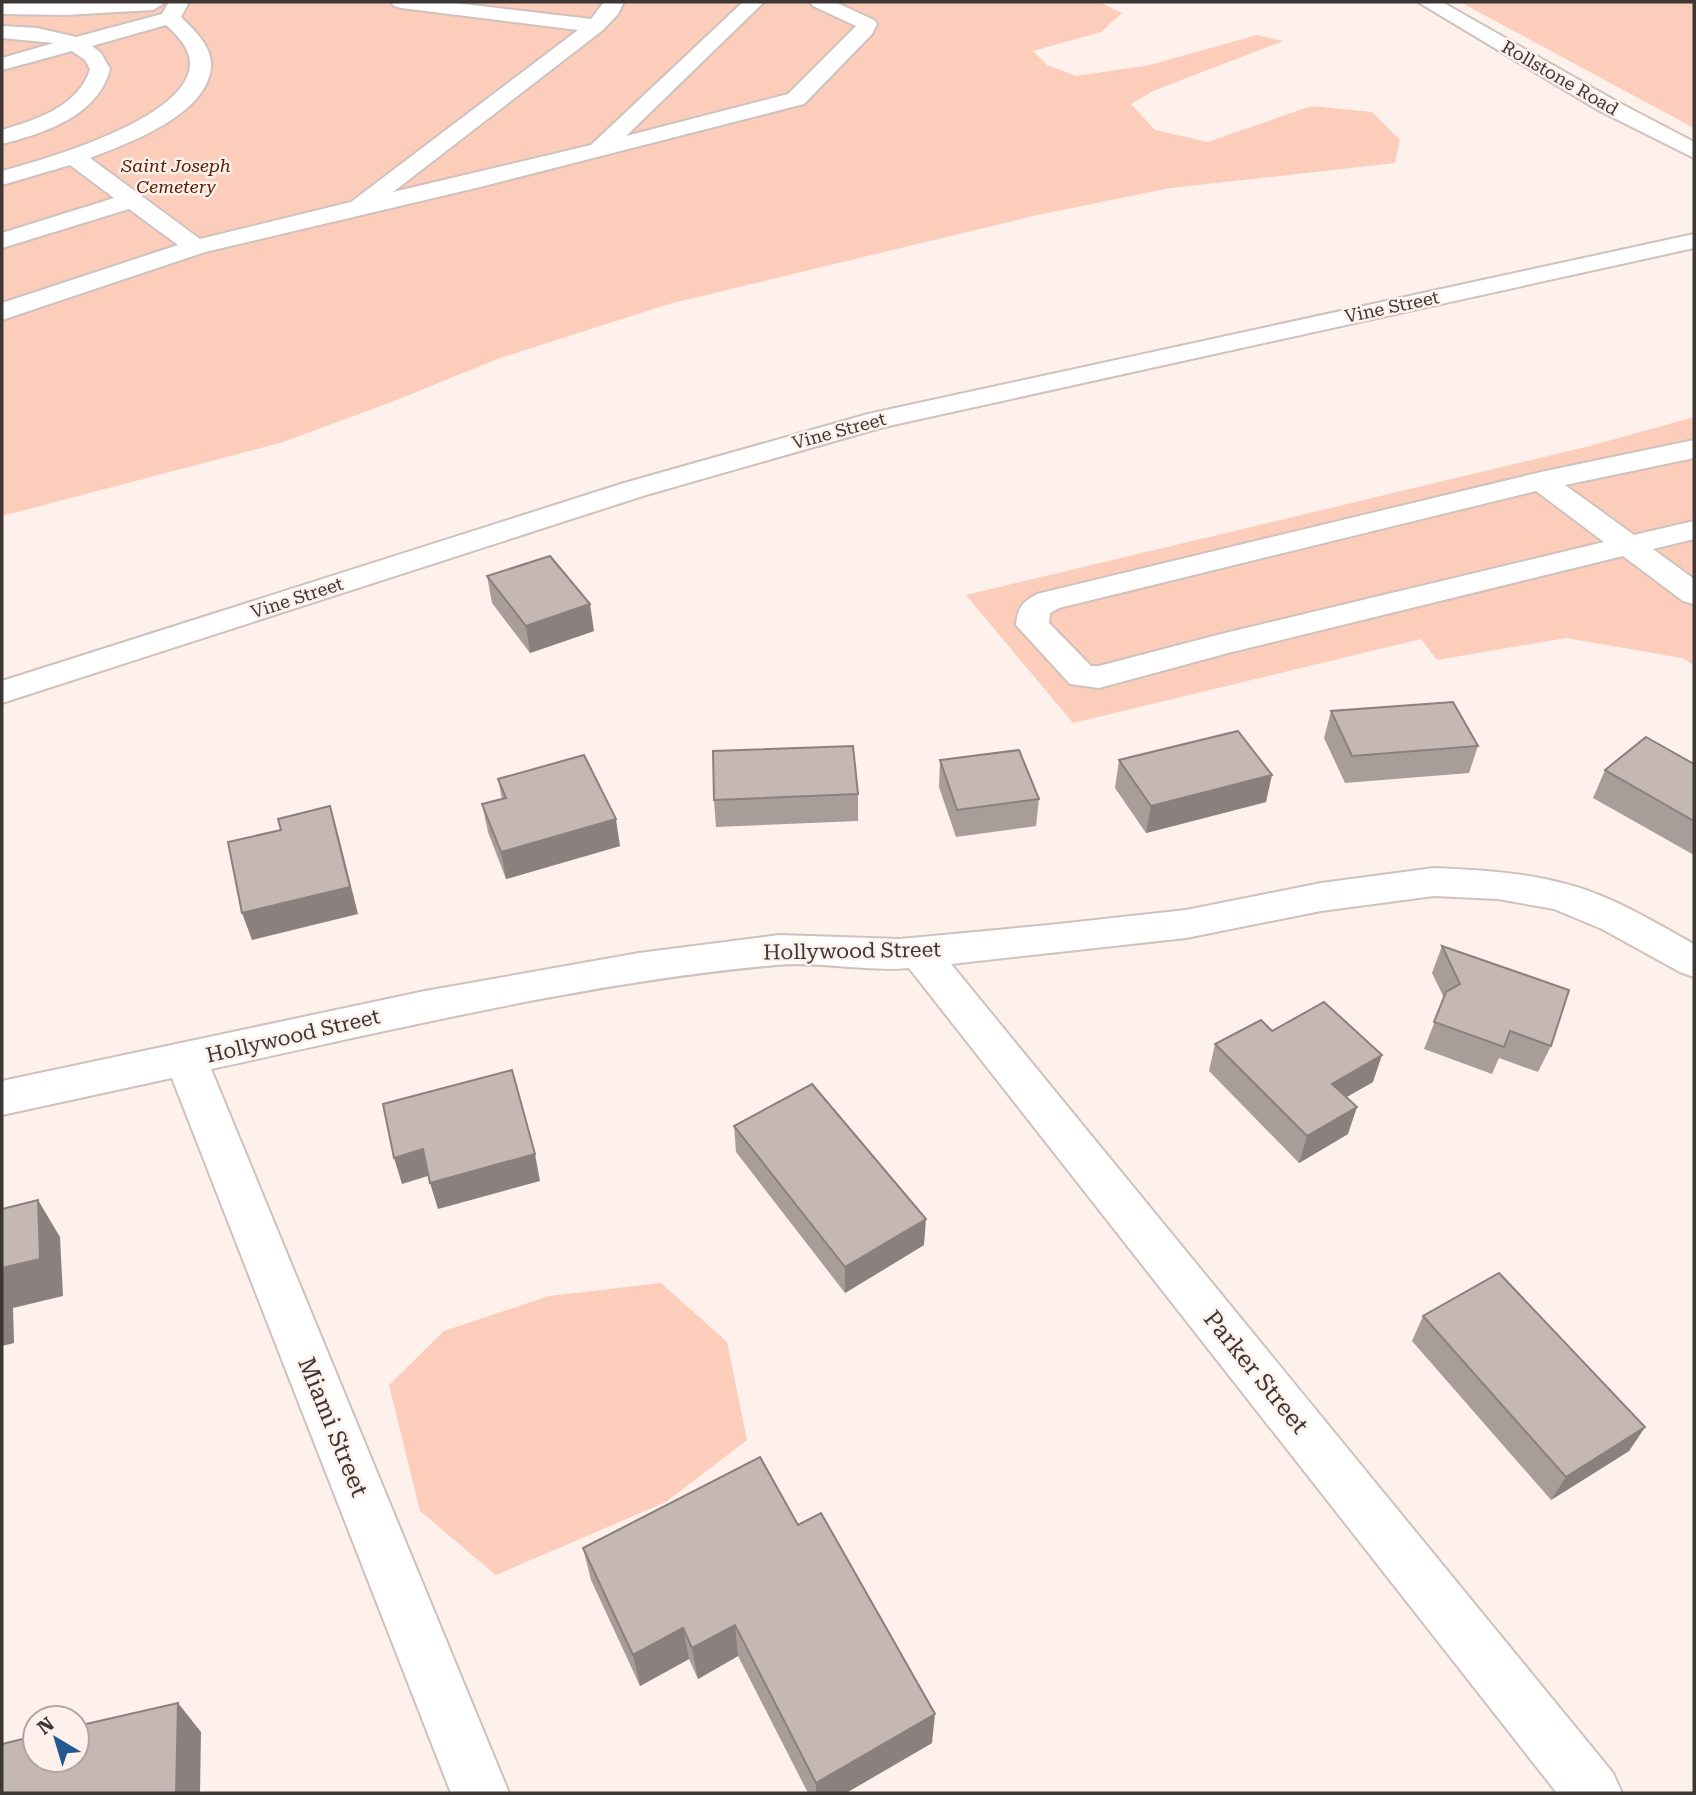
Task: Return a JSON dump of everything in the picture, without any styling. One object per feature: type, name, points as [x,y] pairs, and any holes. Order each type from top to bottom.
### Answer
[{"type":"street","points":[[401,2],[596,26]]},
{"type":"street","points":[[359,207],[596,26],[611,10],[614,2]]},
{"type":"street","points":[[600,148],[754,2]]},
{"type":"street","points":[[2,312],[196,247],[481,180],[796,99],[865,30],[867,24],[820,2]]},
{"type":"street","name":"Rollstone Road","points":[[1428,2],[1606,105],[1694,151]]},
{"type":"street","points":[[2,8],[175,7]]},
{"type":"street","points":[[2,64],[73,44],[175,7]]},
{"type":"street","points":[[2,177],[74,157],[152,122],[176,105],[194,86],[202,69],[199,51],[175,7]]},
{"type":"street","points":[[2,32],[46,36],[73,44],[92,55],[100,69],[96,85],[80,102],[54,118],[2,137]]},
{"type":"street","points":[[74,157],[196,247]]},
{"type":"street","points":[[2,241],[131,200]]},
{"type":"street","name":"Vine Street","points":[[2,692],[635,489],[878,420],[1694,241]]},
{"type":"street","points":[[1694,449],[1541,481],[1048,601],[1034,609],[1032,625],[1082,676],[1099,677],[1221,644],[1694,530]]},
{"type":"street","points":[[1541,481],[1694,594]]},
{"type":"street","name":"Hollywood Street","points":[[2,1098],[425,1007],[639,968],[779,950],[919,952],[1186,925],[1321,897],[1434,882],[1498,885],[1561,896],[1616,919],[1694,962]]},
{"type":"street","name":"Parker Street","points":[[919,952],[1593,1793]]},
{"type":"street","name":"Miami Street","points":[[186,1060],[480,1793]]},
{"type":"green space","name":"Saint Joseph Cemetery","points":[[2,2],[1099,2],[1122,13],[1101,32],[1033,51],[1047,65],[1076,76],[1150,65],[1257,35],[1283,41],[1153,91],[1131,104],[1155,130],[1208,142],[1311,106],[1372,112],[1400,140],[1395,163],[1170,188],[1033,216],[669,304],[500,358],[280,443],[2,516]]},
{"type":"green space","points":[[1460,2],[1694,2],[1694,128]]},
{"type":"green space","points":[[1694,417],[1694,665],[1682,658],[1566,638],[1437,660],[1421,639],[1073,723],[966,595],[1590,446]]},
{"type":"green space","points":[[661,1283],[727,1342],[747,1440],[666,1502],[496,1575],[420,1511],[389,1385],[444,1331],[549,1296]]},
{"type":"building","points":[[550,556],[590,604],[526,626],[487,576]]},
{"type":"building","points":[[1453,702],[1478,746],[1352,756],[1331,711]]},
{"type":"building","points":[[1238,731],[1272,775],[1151,806],[1119,760]]},
{"type":"building","points":[[1646,737],[1694,764],[1694,821],[1605,770]]},
{"type":"building","points":[[853,746],[858,794],[714,800],[713,751]]},
{"type":"building","points":[[1019,750],[1039,799],[957,810],[940,760]]},
{"type":"building","points":[[584,755],[616,819],[501,852],[482,804],[506,798],[498,779]]},
{"type":"building","points":[[330,806],[350,887],[242,913],[228,842],[281,830],[278,819]]},
{"type":"building","points":[[1442,946],[1569,990],[1551,1046],[1510,1031],[1504,1047],[1434,1022],[1446,992],[1460,984]]},
{"type":"building","points":[[1324,1002],[1382,1055],[1332,1084],[1357,1107],[1307,1136],[1215,1044],[1261,1020],[1272,1031]]},
{"type":"building","points":[[512,1070],[535,1154],[430,1183],[423,1149],[394,1158],[383,1104]]},
{"type":"building","points":[[812,1084],[926,1219],[845,1267],[734,1126]]},
{"type":"building","points":[[38,1200],[40,1259],[2,1268],[2,1209]]},
{"type":"building","points":[[1499,1273],[1645,1427],[1566,1477],[1423,1316]]},
{"type":"building","points":[[760,1457],[798,1525],[821,1513],[935,1714],[816,1783],[735,1625],[692,1648],[683,1628],[633,1655],[583,1548]]},
{"type":"building","points":[[178,1703],[176,1793],[2,1793],[2,1744],[21,1739],[21,1774],[91,1774],[91,1723]]}]
